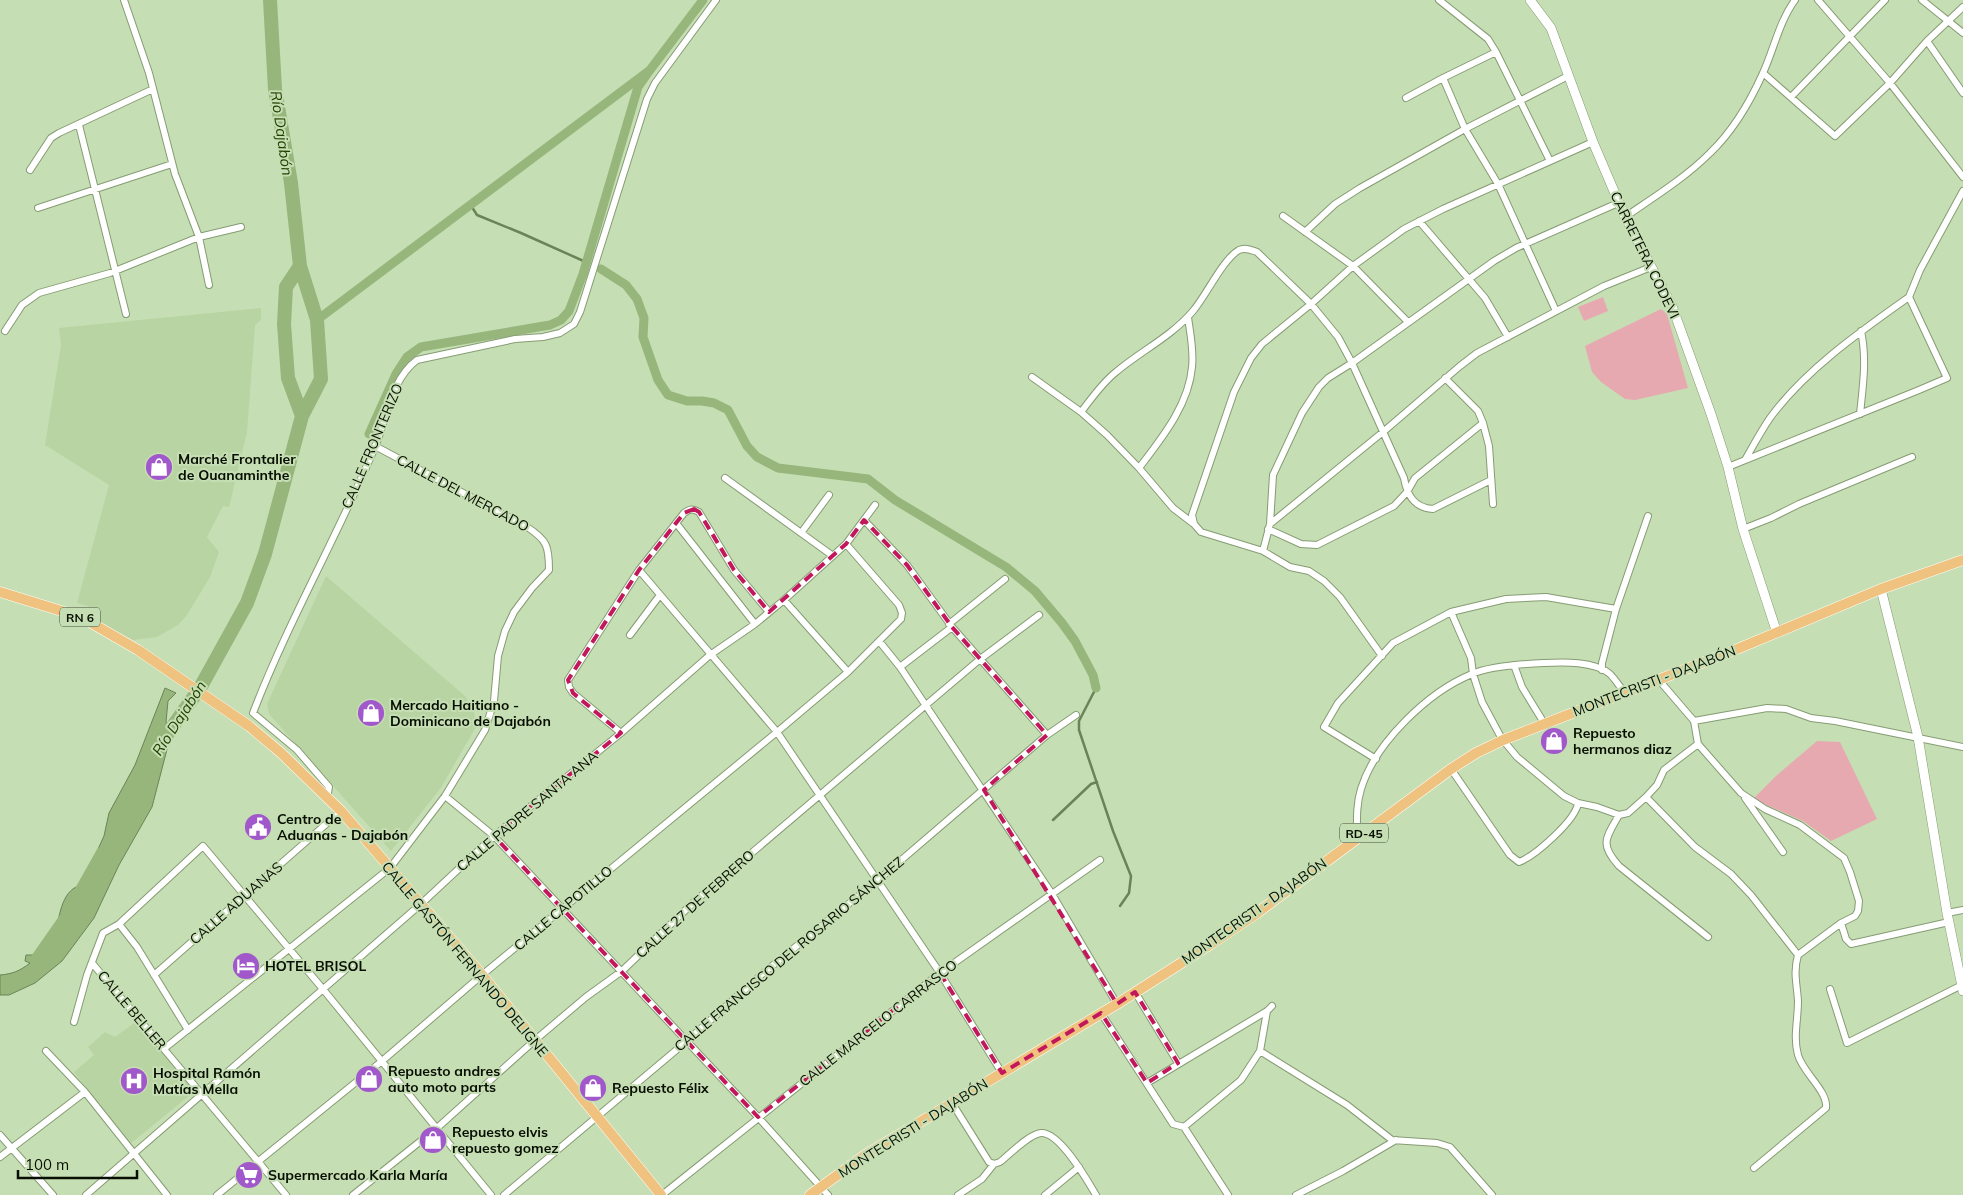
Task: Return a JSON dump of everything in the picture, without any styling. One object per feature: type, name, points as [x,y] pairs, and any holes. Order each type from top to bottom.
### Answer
[{"type":"main road","name":"MONTECRISTI - DAJABÓN","points":[[810,1195],[865,1155],[1117,1004],[1255,915],[1451,769],[1476,753],[1544,723],[1776,633],[1881,589],[1963,560]]},
{"type":"main road","name":"CALLE GASTÓN FERNANDO DELIGNE","points":[[0,592],[81,617],[151,659],[258,733],[280,752],[341,811],[421,904],[482,975],[661,1195]]},
{"type":"street","points":[[124,0],[153,89],[172,164],[199,237],[209,285]]},
{"type":"street","name":"CALLE FRONTERIZO","points":[[327,798],[329,787],[297,750],[253,713],[270,671],[376,446],[397,384],[408,366],[417,360],[515,339],[543,337],[560,333],[574,324],[580,312],[647,99],[655,82],[716,0]]},
{"type":"street","points":[[1439,0],[1488,40],[1496,52],[1550,161]]},
{"type":"street","name":"CARRETERA CODEVI","points":[[1530,0],[1551,28],[1593,142],[1618,202],[1672,306],[1728,467],[1743,529],[1776,633]]},
{"type":"street","points":[[1625,217],[1681,178],[1711,153],[1737,122],[1763,73],[1786,12],[1795,0]]},
{"type":"street","points":[[1818,0],[1890,83],[1963,177]]},
{"type":"street","points":[[1791,97],[1885,0]]},
{"type":"street","points":[[1922,0],[1963,33]]},
{"type":"street","points":[[1763,73],[1835,136],[1890,83],[1927,41],[1963,7]]},
{"type":"street","points":[[1927,41],[1963,93]]},
{"type":"street","points":[[1406,98],[1496,52]]},
{"type":"street","points":[[1305,232],[1335,204],[1360,188],[1466,129],[1568,76]]},
{"type":"street","points":[[1443,78],[1466,129],[1498,184],[1556,311]]},
{"type":"street","points":[[30,170],[51,138],[153,89]]},
{"type":"street","points":[[79,125],[126,314]]},
{"type":"street","points":[[1194,524],[1192,515],[1234,392],[1250,358],[1262,344],[1312,304],[1353,266],[1404,229],[1498,184],[1593,142]]},
{"type":"street","points":[[38,208],[172,164]]},
{"type":"street","points":[[1745,460],[1770,417],[1821,364],[1861,331],[1909,297],[1920,270],[1963,191]]},
{"type":"street","points":[[1263,551],[1269,527],[1273,474],[1302,414],[1319,387],[1328,378],[1352,364],[1494,261],[1526,243],[1618,202]]},
{"type":"street","points":[[1282,216],[1353,266],[1408,322]]},
{"type":"street","points":[[1419,221],[1485,298],[1508,337]]},
{"type":"street","points":[[4,331],[22,305],[40,293],[116,270],[199,237],[241,227]]},
{"type":"street","points":[[1081,412],[1114,373],[1171,332],[1188,317],[1201,302],[1231,256],[1240,250],[1248,248],[1257,252],[1312,304],[1338,337],[1404,478],[1407,492],[1418,505],[1424,509],[1433,509],[1491,480]]},
{"type":"street","points":[[1269,527],[1477,353],[1604,286],[1651,267]]},
{"type":"street","points":[[1728,467],[1947,378],[1909,297]]},
{"type":"street","points":[[1139,468],[1168,431],[1186,391],[1192,368],[1188,317]]},
{"type":"street","points":[[1860,414],[1865,368],[1865,348],[1861,331]]},
{"type":"street","points":[[1032,377],[1081,412],[1107,435],[1139,468],[1173,508],[1194,524],[1201,532],[1263,551],[1290,567],[1310,571],[1324,581],[1340,597],[1382,656]]},
{"type":"street","points":[[1446,378],[1478,412],[1483,423],[1489,446],[1493,504]]},
{"type":"street","points":[[1269,527],[1301,544],[1317,545],[1394,506],[1407,492],[1415,478],[1483,423]]},
{"type":"street","name":"CALLE DEL MERCADO","points":[[165,1048],[390,868],[446,796],[485,730],[494,701],[498,656],[505,631],[514,612],[532,588],[549,570],[548,549],[541,536],[376,446]]},
{"type":"street","points":[[1743,529],[1912,457]]},
{"type":"street","points":[[725,478],[833,556]]},
{"type":"street","points":[[801,533],[829,494]]},
{"type":"street","name":"CALLE PADRE SANTA ANA","points":[[86,1195],[322,988],[421,904],[494,836],[621,733],[710,655],[755,624],[784,600],[846,544],[875,505]]},
{"type":"street","points":[[621,733],[573,693],[569,688],[568,680],[639,570],[689,509],[699,512],[734,570],[769,612]]},
{"type":"street","points":[[1602,670],[1602,663],[1616,609],[1648,516]]},
{"type":"street","points":[[864,520],[907,566],[950,626],[1046,735]]},
{"type":"street","points":[[676,523],[755,624]]},
{"type":"street","name":"CALLE CAPOTILLO","points":[[217,1195],[382,1062],[482,975],[777,732],[848,672],[880,641],[901,619],[900,605],[846,544]]},
{"type":"street","points":[[639,570],[777,732],[940,973],[1002,1073]]},
{"type":"street","points":[[900,667],[1005,578]]},
{"type":"street","points":[[1830,989],[1846,1043],[1962,984],[1948,918],[1918,737],[1881,589]]},
{"type":"street","points":[[630,635],[660,595]]},
{"type":"street","points":[[1376,759],[1324,727],[1338,703],[1393,643],[1451,612],[1506,599],[1546,597],[1616,609]]},
{"type":"street","points":[[784,600],[848,672]]},
{"type":"street","points":[[1451,612],[1470,658],[1482,702],[1503,740],[1517,757],[1564,796],[1578,803],[1619,815],[1628,814],[1657,785],[1664,770],[1698,744]]},
{"type":"street","name":"CALLE 27 DE FEBRERO","points":[[353,1195],[437,1128],[534,1040],[586,997],[622,971],[695,900],[820,794],[926,707],[979,660],[1039,615]]},
{"type":"street","points":[[880,641],[900,667],[984,790],[1052,894],[1117,1004]]},
{"type":"street","points":[[1357,838],[1357,808],[1361,788],[1376,759],[1408,717],[1432,697],[1473,674],[1514,665],[1559,662],[1598,667],[1611,675],[1624,692]]},
{"type":"street","points":[[1514,665],[1522,687],[1544,723]]},
{"type":"street","points":[[1658,679],[1694,721],[1698,744],[1741,793],[1783,852]]},
{"type":"street","points":[[1694,721],[1767,708],[1786,709],[1811,718],[1963,747]]},
{"type":"street","name":"CALLE FRANCISCO DEL ROSARIO SÁNCHEZ","points":[[504,1195],[687,1041],[761,975],[878,880],[1046,735],[1076,716]]},
{"type":"street","points":[[1451,769],[1510,855],[1519,862],[1527,859],[1561,829],[1577,810],[1578,803]]},
{"type":"street","points":[[1741,793],[1765,809],[1800,825],[1844,858],[1859,901],[1858,911],[1855,916],[1841,923],[1798,955],[1794,973],[1798,1000],[1795,1040],[1803,1068],[1824,1095],[1827,1102],[1826,1108],[1754,1168]]},
{"type":"street","points":[[446,796],[494,836],[758,1117],[828,1195]]},
{"type":"street","points":[[1646,797],[1695,847],[1731,874],[1798,955]]},
{"type":"street","name":"CALLE ADUANAS","points":[[154,975],[341,811]]},
{"type":"street","points":[[1619,815],[1606,838],[1606,847],[1610,856],[1619,866],[1708,937]]},
{"type":"street","points":[[74,1022],[103,933],[119,924],[203,846],[491,1195]]},
{"type":"street","name":"CALLE MARCELO CARRASCO","points":[[661,1195],[940,973],[1100,860]]},
{"type":"street","points":[[1841,923],[1846,939],[1851,944],[1948,918],[1963,910]]},
{"type":"street","points":[[119,924],[154,975],[188,1030]]},
{"type":"street","name":"CALLE BELLER","points":[[92,963],[286,1195]]},
{"type":"street","points":[[1135,992],[1178,1063]]},
{"type":"street","points":[[1147,1083],[1270,1008],[1260,1051],[1241,1080],[1184,1127]]},
{"type":"street","points":[[1101,1013],[1173,1124],[1184,1127],[1228,1195]]},
{"type":"street","points":[[46,1051],[85,1092],[167,1195]]},
{"type":"street","points":[[1260,1051],[1347,1105],[1392,1140],[1436,1143],[1450,1147],[1492,1195]]},
{"type":"street","points":[[0,1157],[85,1092]]},
{"type":"street","points":[[952,1103],[986,1159],[994,1164]]},
{"type":"street","points":[[958,1195],[982,1179],[994,1164],[1000,1162],[1032,1136],[1041,1133],[1050,1135],[1079,1167],[1096,1195]]},
{"type":"street","points":[[0,1135],[53,1195]]},
{"type":"street","points":[[1296,1195],[1343,1172],[1396,1139]]},
{"type":"street","points":[[1045,1195],[1079,1167]]},
{"type":"highlighted area","points":[[694,509],[699,512],[734,570],[769,612],[846,544],[864,520],[907,565],[952,627],[1047,735],[984,790],[1117,1004],[1135,992],[1178,1063],[1147,1083],[1101,1013],[1002,1073],[940,973],[758,1117],[494,836],[621,733],[573,693],[568,680],[639,570],[684,513]]},
{"type":"shaded area","points":[[1603,297],[1608,311],[1584,321],[1578,307]]},
{"type":"shaded area","name":"Marché Frontalier de Ouanaminthe","points":[[261,308],[261,320],[255,325],[247,432],[229,507],[223,506],[207,537],[219,552],[210,577],[187,615],[178,625],[157,637],[133,640],[87,616],[88,606],[77,603],[109,485],[45,445],[61,345],[59,328]]},
{"type":"shaded area","points":[[1661,309],[1667,314],[1688,388],[1635,400],[1625,399],[1601,382],[1592,372],[1585,346]]},
{"type":"shaded area","name":"Mercado Haitiano - Dominicano de Dajabón","points":[[326,576],[465,696],[474,712],[476,727],[440,789],[391,851],[269,714],[267,704]]},
{"type":"shaded area","points":[[165,688],[176,693],[168,701],[166,722],[170,738],[152,807],[119,865],[94,918],[62,961],[35,983],[9,995],[0,995],[0,975],[12,973],[23,968],[30,963],[25,961],[26,955],[36,955],[55,939],[66,896],[76,887],[88,884],[94,871],[93,860],[104,836],[109,813],[135,765]]},
{"type":"shaded area","points":[[1817,741],[1840,742],[1877,819],[1831,841],[1803,821],[1753,799],[1777,775]]},
{"type":"shaded area","name":"Hospital Ramón Matías Mella","points":[[137,1021],[195,1091],[130,1144],[74,1072],[94,1055],[88,1047],[105,1032],[115,1037]]},
{"type":"waterway","name":"Río Dajabón","points":[[158,747],[200,688],[247,603],[265,554],[302,416],[321,379],[317,320],[300,266],[291,183],[275,89],[270,0]]},
{"type":"waterway","points":[[317,320],[650,70],[703,0]]},
{"type":"waterway","points":[[369,434],[396,374],[407,357],[421,347],[550,325],[561,320],[569,311],[583,274],[638,87],[650,70]]},
{"type":"waterway","points":[[470,204],[477,215],[588,263]]},
{"type":"waterway","name":"Río Dajabón","points":[[300,266],[286,287],[284,324],[288,378],[302,416]]},
{"type":"waterway","points":[[601,269],[626,285],[637,299],[644,318],[643,337],[658,380],[668,395],[687,401],[714,403],[728,410],[747,446],[757,457],[778,468],[868,479],[895,500],[1006,567],[1035,591],[1062,623],[1075,641],[1093,675],[1096,688]]},
{"type":"waterway","points":[[1096,688],[1079,721],[1079,730],[1113,831],[1131,876],[1129,893],[1120,906]]},
{"type":"waterway","points":[[1053,820],[1091,784],[1097,782]]},
{"type":"waterway","name":"Río Dajabón","points":[[37,960],[67,917],[103,853]]},
{"type":"place","name":"Marché Frontalier de Ouanaminthe","points":[[159,467]]},
{"type":"place","name":"Mercado Haitiano - Dominicano de Dajabón","points":[[371,713]]},
{"type":"place","name":"Repuesto hermanos diaz","points":[[1554,741]]},
{"type":"place","name":"Centro de Aduanas - Dajabón","points":[[258,827]]},
{"type":"place","name":"HOTEL BRISOL","points":[[246,966]]},
{"type":"place","name":"Repuesto andres auto moto parts","points":[[369,1079]]},
{"type":"place","name":"Hospital Ramón Matías Mella","points":[[134,1081]]},
{"type":"place","name":"Repuesto Félix","points":[[593,1088]]},
{"type":"place","name":"Repuesto elvis repuesto gomez","points":[[433,1140]]},
{"type":"place","name":"Supermercado Karla María","points":[[249,1175]]}]
